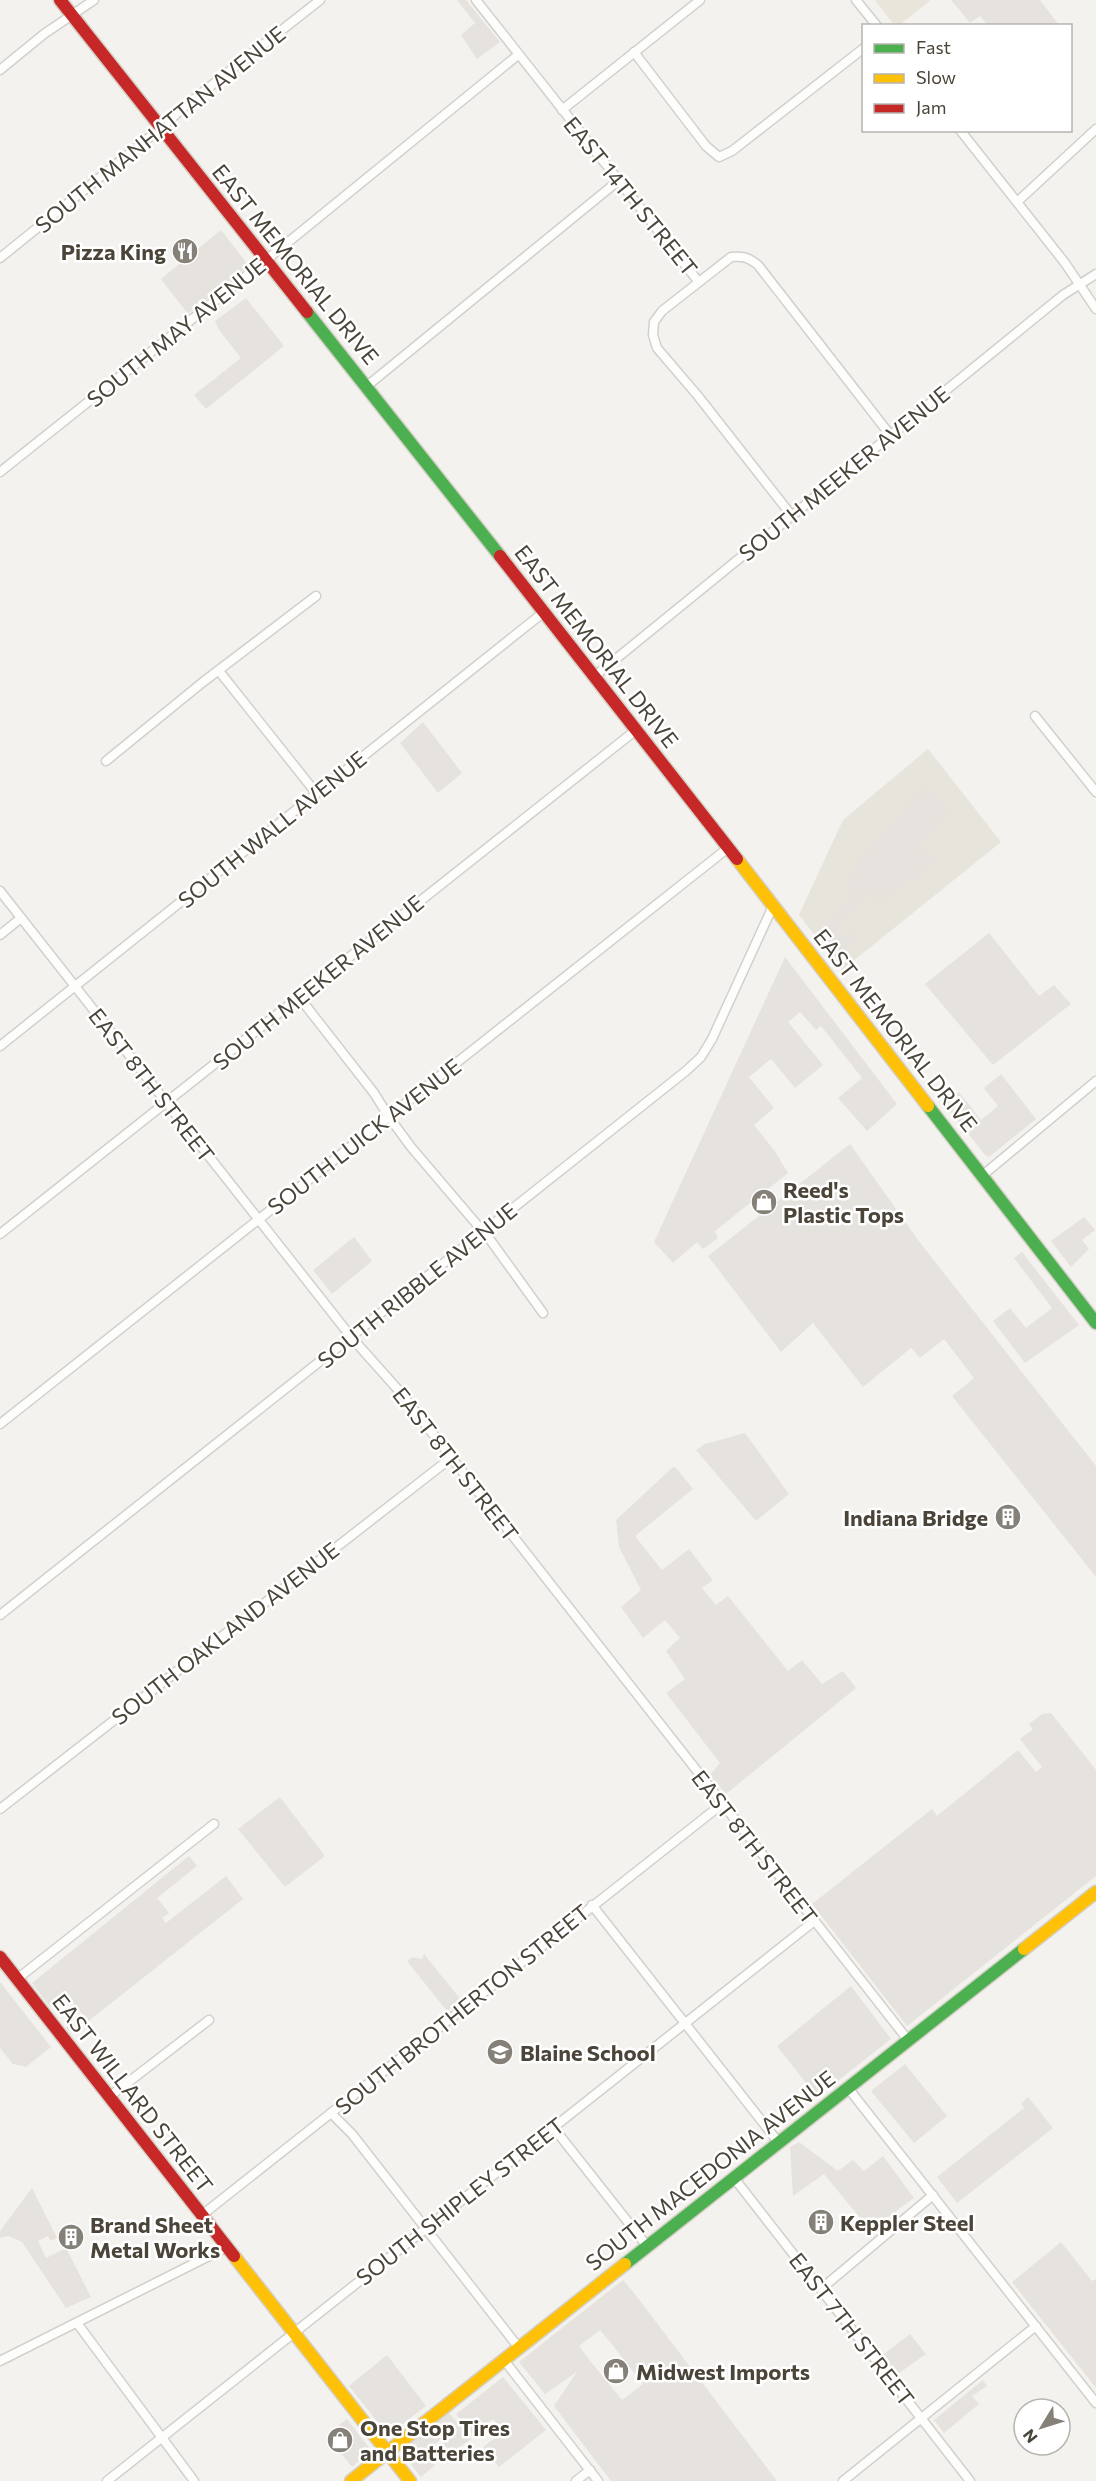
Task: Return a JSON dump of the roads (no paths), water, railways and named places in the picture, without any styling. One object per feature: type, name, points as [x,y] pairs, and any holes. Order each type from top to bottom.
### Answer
[{"type":"main road","name":"EAST MEMORIAL DRIVE","points":[[60,0],[595,676],[1096,1323]]},
{"type":"main road","name":"SOUTH MACEDONIA AVENUE","points":[[351,2481],[1096,1892]]},
{"type":"main road","name":"EAST WILLARD STREET","points":[[0,1957],[410,2481]]},
{"type":"street","points":[[0,70],[94,0]]},
{"type":"street","name":"SOUTH MANHATTAN AVENUE","points":[[0,258],[162,128],[184,107],[320,0]]},
{"type":"street","name":"EAST 14TH STREET","points":[[476,0],[698,281],[731,257],[742,256],[758,265],[891,436]]},
{"type":"street","points":[[561,110],[700,0]]},
{"type":"street","points":[[856,0],[874,24]]},
{"type":"street","points":[[634,52],[706,146],[719,157],[732,151],[862,50]]},
{"type":"street","name":"SOUTH MAY AVENUE","points":[[0,472],[265,261],[518,55]]},
{"type":"street","points":[[1017,202],[1096,129]]},
{"type":"street","points":[[962,132],[1065,263],[1096,309]]},
{"type":"street","points":[[367,386],[618,181]]},
{"type":"street","name":"SOUTH MEEKER AVENUE","points":[[595,676],[1079,285],[1096,274]]},
{"type":"street","points":[[698,281],[662,311],[654,322],[653,335],[657,348],[698,396],[792,516]]},
{"type":"street","points":[[106,762],[315,596]]},
{"type":"street","name":"SOUTH WALL AVENUE","points":[[0,1046],[544,612]]},
{"type":"street","points":[[219,671],[316,793]]},
{"type":"street","points":[[1035,716],[1096,792]]},
{"type":"street","name":"SOUTH MEEKER AVENUE","points":[[0,1234],[636,730]]},
{"type":"street","name":"SOUTH LUICK AVENUE","points":[[0,1424],[728,848]]},
{"type":"street","name":"EAST 8TH STREET","points":[[0,891],[351,1338],[400,1392],[813,1922],[908,2040]]},
{"type":"street","name":"SOUTH RIBBLE AVENUE","points":[[0,1615],[351,1338],[700,1057],[712,1040],[773,906]]},
{"type":"street","points":[[0,935],[21,918]]},
{"type":"street","points":[[299,997],[375,1093],[388,1116],[543,1313]]},
{"type":"street","points":[[982,1175],[1096,1081]]},
{"type":"street","name":"SOUTH OAKLAND AVENUE","points":[[0,1809],[451,1458]]},
{"type":"street","name":"SOUTH BROTHERTON STREET","points":[[202,2215],[722,1804]]},
{"type":"street","points":[[17,1979],[214,1824]]},
{"type":"street","points":[[592,1905],[779,2143]]},
{"type":"street","name":"SOUTH SHIPLEY STREET","points":[[107,2481],[813,1922]]},
{"type":"street","points":[[109,2097],[209,2020]]},
{"type":"street","points":[[848,2088],[1096,2403]]},
{"type":"street","points":[[331,2113],[352,2134],[519,2349]]},
{"type":"street","points":[[554,2127],[647,2246]]},
{"type":"street","name":"EAST 7TH STREET","points":[[734,2178],[970,2481]]},
{"type":"street","points":[[821,2289],[933,2195]]},
{"type":"street","points":[[0,2361],[227,2247]]},
{"type":"street","points":[[77,2322],[194,2481]]},
{"type":"street","points":[[843,2481],[1036,2326]]},
{"type":"street","points":[[504,2360],[598,2481]]},
{"type":"street","points":[[576,2481],[590,2470]]},
{"type":"place","name":"Pizza King","points":[[185,251]]},
{"type":"place","name":"Reed's Plastic Tops","points":[[764,1202]]},
{"type":"place","name":"Indiana Bridge","points":[[1008,1517]]},
{"type":"place","name":"Blaine School","points":[[500,2052]]},
{"type":"place","name":"Keppler Steel","points":[[821,2222]]},
{"type":"place","name":"Brand Sheet Metal Works","points":[[71,2237]]},
{"type":"place","name":"Midwest Imports","points":[[616,2371]]},
{"type":"place","name":"One Stop Tires and Batteries","points":[[340,2440]]}]
